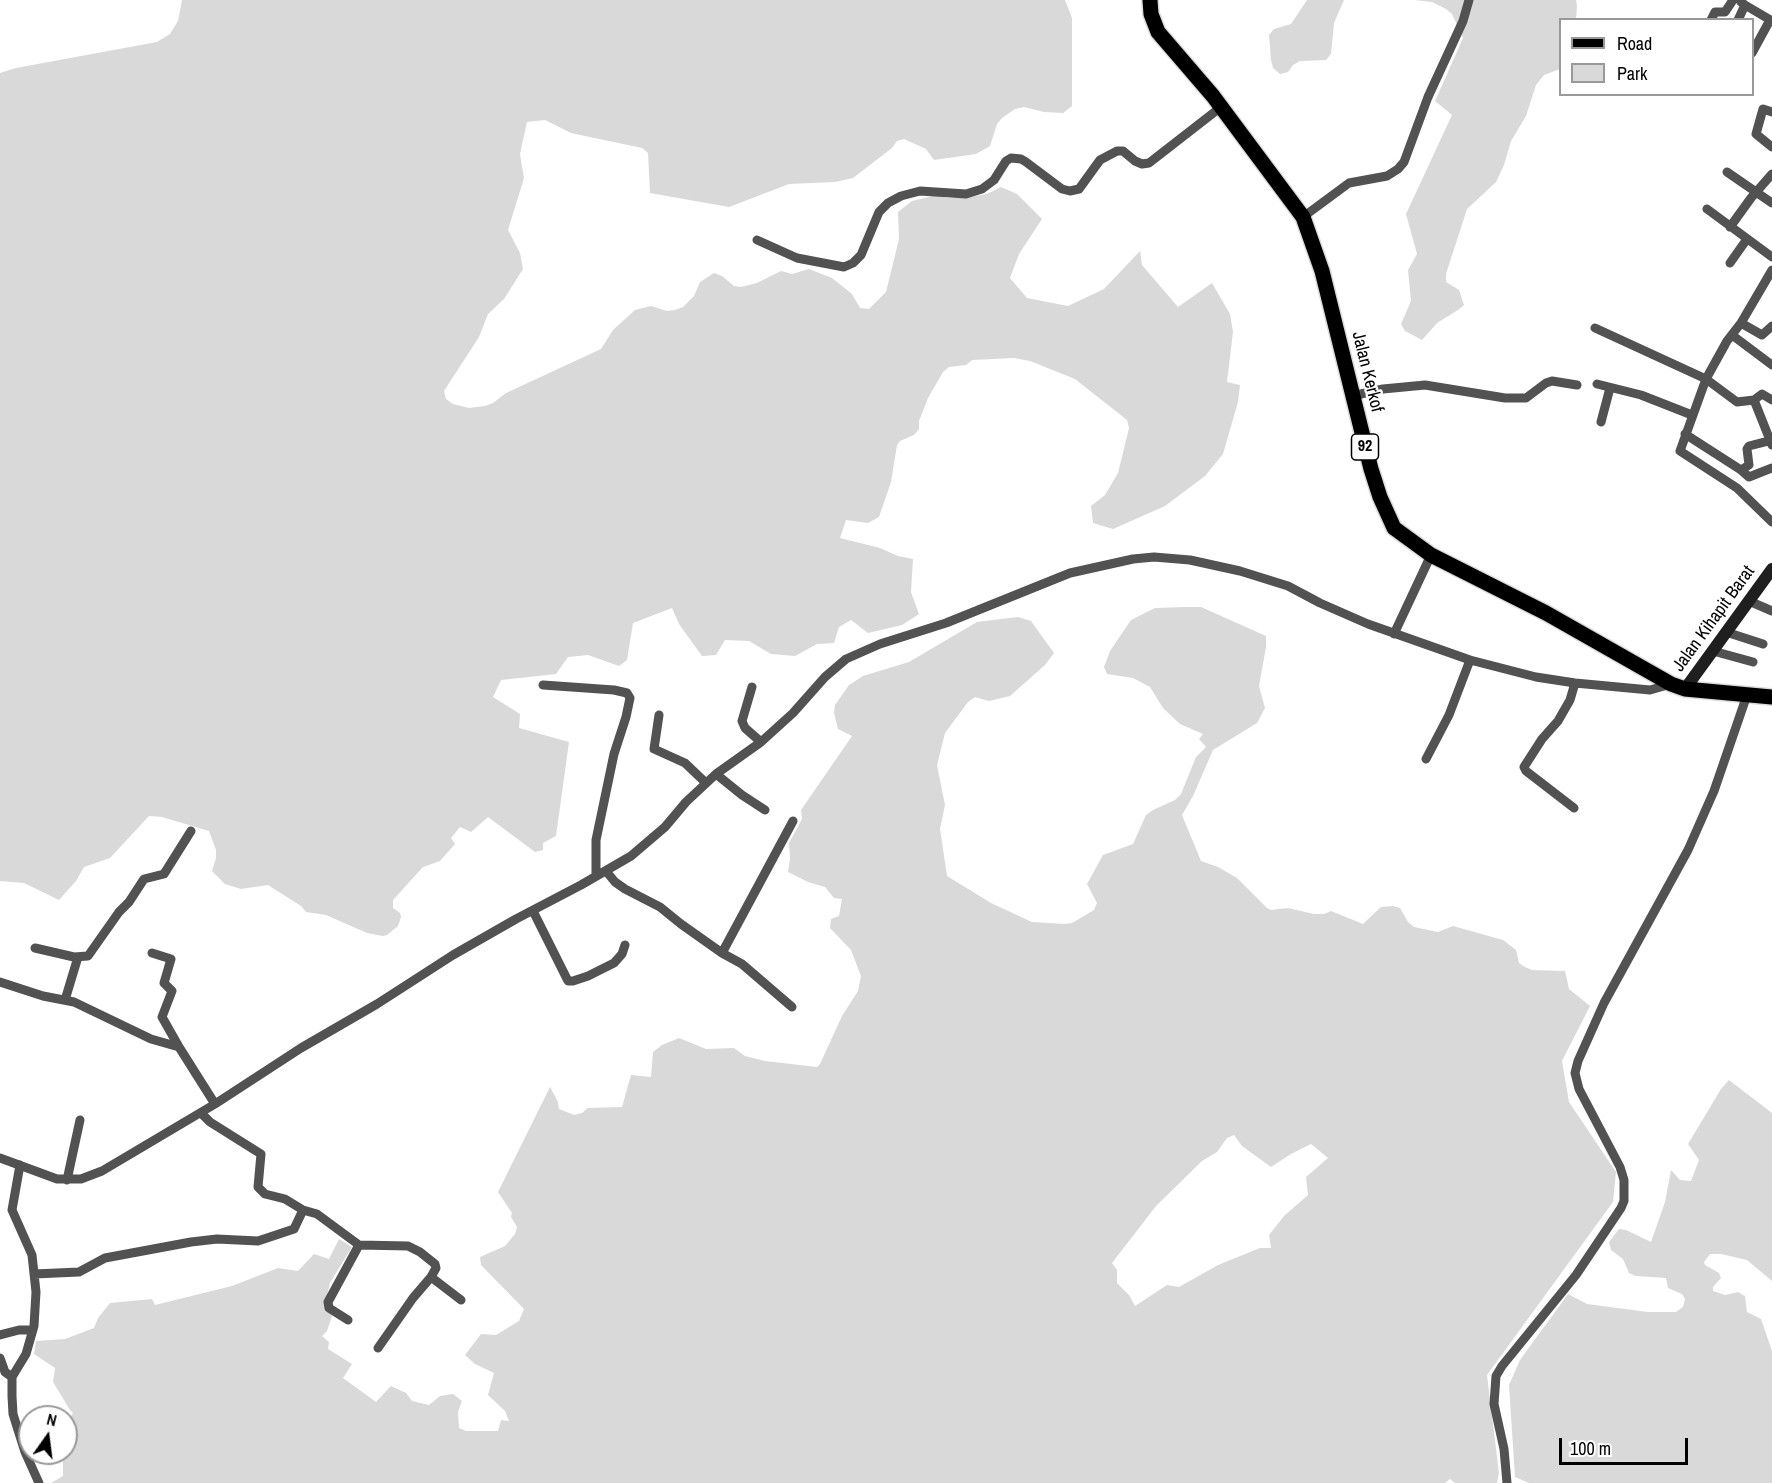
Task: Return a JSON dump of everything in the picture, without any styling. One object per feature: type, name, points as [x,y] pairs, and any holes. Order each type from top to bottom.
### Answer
[{"type":"main road","name":"Jalan Kerkof","points":[[1150,0],[1151,14],[1158,32],[1221,107],[1303,217],[1322,271],[1371,469],[1386,513],[1394,528],[1431,555],[1546,613],[1678,687],[1772,697]]},
{"type":"street","points":[[1303,217],[1349,183],[1387,176],[1404,162],[1428,97],[1463,21],[1469,0]]},
{"type":"street","points":[[1711,18],[1715,12],[1725,12],[1733,0]]},
{"type":"street","points":[[1738,18],[1742,3],[1771,20],[1754,50]]},
{"type":"street","points":[[757,240],[797,258],[844,267],[853,263],[861,255],[879,212],[888,203],[901,196],[920,191],[966,194],[982,189],[994,180],[1006,161],[1011,158],[1026,162],[1062,189],[1078,189],[1100,160],[1117,151],[1124,151],[1135,161],[1142,164],[1149,163],[1221,107]]},
{"type":"street","points":[[1772,112],[1763,109],[1756,134],[1772,147]]},
{"type":"street","points":[[1727,172],[1772,203]]},
{"type":"street","points":[[1730,227],[1772,174]]},
{"type":"street","points":[[1707,208],[1772,257]]},
{"type":"street","points":[[1730,262],[1747,239]]},
{"type":"street","points":[[1771,274],[1706,379],[1680,451],[1737,488],[1772,522]]},
{"type":"street","points":[[1742,323],[1762,335],[1772,326]]},
{"type":"street","points":[[1595,328],[1706,379],[1737,402],[1754,400],[1762,394],[1772,400]]},
{"type":"street","points":[[1732,335],[1772,365]]},
{"type":"street","points":[[1352,396],[1383,389],[1425,385],[1505,398],[1526,398],[1552,381],[1576,386]]},
{"type":"street","points":[[1598,384],[1641,395],[1692,415]]},
{"type":"street","points":[[1600,422],[1610,388]]},
{"type":"street","points":[[1741,470],[1749,465],[1747,449],[1749,447],[1772,442],[1754,400]]},
{"type":"street","points":[[1685,434],[1749,477]]},
{"type":"street","points":[[1737,488],[1749,477],[1772,468]]},
{"type":"street","points":[[1763,512],[1772,505]]},
{"type":"street","points":[[1394,634],[1431,555]]},
{"type":"street","points":[[0,1158],[41,1175],[67,1180],[81,1179],[102,1171],[201,1113],[301,1048],[377,1004],[453,955],[631,856],[665,826],[716,774],[760,742],[793,713],[836,666],[859,652],[946,623],[1070,573],[1132,559],[1175,558],[1240,571],[1288,585],[1329,607],[1394,634],[1470,660],[1575,683],[1650,690],[1678,687]]},
{"type":"street","name":"Jalan Kihapit Barat","points":[[1678,687],[1713,651],[1771,573]]},
{"type":"street","points":[[1749,601],[1772,611]]},
{"type":"street","points":[[1726,632],[1763,644]]},
{"type":"street","points":[[1713,651],[1753,662]]},
{"type":"street","points":[[1426,759],[1449,715],[1470,660]]},
{"type":"street","points":[[1574,808],[1526,771],[1524,765],[1558,721],[1570,700],[1575,683]]},
{"type":"street","points":[[543,685],[614,690],[627,693],[630,698],[614,754],[596,840],[601,874],[660,907],[722,953],[742,964],[792,1006]]},
{"type":"street","points":[[752,687],[742,721],[745,728],[760,742]]},
{"type":"street","points":[[1507,1483],[1504,1449],[1494,1404],[1496,1376],[1576,1275],[1622,1208],[1624,1201],[1624,1179],[1620,1167],[1579,1089],[1575,1073],[1578,1061],[1604,1003],[1688,850],[1714,791],[1747,695]]},
{"type":"street","points":[[659,715],[654,749],[685,763],[706,783]]},
{"type":"street","points":[[716,774],[765,810]]},
{"type":"street","points":[[722,953],[793,820]]},
{"type":"street","points":[[35,948],[84,958],[91,952],[144,879],[164,874],[191,831]]},
{"type":"street","points":[[533,911],[568,981],[588,976],[614,963],[622,954],[625,945]]},
{"type":"street","points":[[152,954],[171,959],[164,983],[171,989],[171,996],[162,1017],[215,1104]]},
{"type":"street","points":[[64,1000],[78,957]]},
{"type":"street","points":[[0,982],[43,996],[74,1002],[151,1039],[179,1047]]},
{"type":"street","points":[[201,1113],[210,1122],[261,1154],[258,1187],[265,1194],[285,1199],[303,1210],[320,1216],[359,1245],[412,1248],[435,1264],[436,1268],[431,1276],[378,1348]]},
{"type":"street","points":[[67,1180],[80,1120]]},
{"type":"street","points":[[20,1166],[12,1210],[32,1255],[36,1292],[33,1330],[26,1354],[12,1377],[14,1414],[25,1452],[39,1483]]},
{"type":"street","points":[[34,1274],[79,1272],[105,1258],[191,1242],[217,1239],[258,1241],[294,1229],[303,1210]]},
{"type":"street","points":[[348,1320],[329,1308],[328,1302],[359,1245]]},
{"type":"street","points":[[431,1276],[461,1300]]},
{"type":"street","points":[[0,1335],[33,1330]]},
{"type":"street","points":[[0,1358],[5,1372],[12,1377]]},
{"type":"green space","points":[[182,0],[1065,0],[1072,18],[1072,106],[1063,113],[1044,112],[1024,107],[1015,109],[997,124],[990,146],[976,154],[934,160],[926,149],[904,139],[897,141],[892,148],[853,178],[835,182],[789,184],[729,207],[650,193],[648,153],[642,148],[571,133],[545,120],[527,122],[520,154],[524,178],[508,230],[520,253],[523,269],[504,299],[488,314],[479,337],[444,391],[446,399],[453,404],[469,408],[493,403],[506,393],[601,349],[613,330],[635,310],[651,306],[667,311],[683,307],[694,296],[700,282],[714,273],[722,276],[734,286],[741,287],[757,283],[781,271],[792,274],[809,269],[832,278],[852,294],[860,308],[869,309],[886,292],[899,239],[898,212],[912,201],[937,195],[947,198],[964,198],[987,194],[1001,187],[1017,194],[1042,219],[1019,254],[1010,278],[1027,298],[1068,306],[1104,289],[1140,251],[1142,265],[1178,307],[1212,283],[1230,314],[1233,332],[1227,382],[1240,385],[1238,402],[1223,454],[1205,476],[1165,506],[1113,529],[1093,523],[1091,506],[1105,495],[1118,473],[1129,428],[1127,420],[1075,379],[1030,361],[1014,358],[972,360],[966,365],[949,367],[943,372],[928,398],[919,421],[919,429],[914,435],[900,441],[897,445],[891,482],[879,517],[868,523],[846,520],[840,538],[913,559],[911,592],[919,614],[902,625],[868,633],[851,620],[839,627],[834,643],[817,644],[795,656],[771,654],[749,641],[725,640],[716,655],[702,656],[679,624],[672,608],[633,623],[627,660],[619,666],[588,655],[568,657],[556,674],[501,680],[493,697],[520,714],[519,728],[569,742],[556,836],[543,843],[543,850],[535,852],[488,817],[471,832],[460,827],[451,838],[455,844],[440,861],[423,867],[393,900],[393,908],[400,913],[401,917],[398,926],[387,935],[367,933],[326,915],[306,912],[301,906],[268,885],[241,889],[225,884],[212,871],[216,850],[209,831],[162,817],[149,816],[110,858],[84,867],[76,881],[59,900],[24,883],[0,881],[0,73],[16,68],[157,42],[170,34],[178,21]]},
{"type":"green space","points":[[1307,0],[1344,0],[1334,23],[1331,54],[1326,60],[1300,61],[1288,72],[1280,74],[1273,68],[1269,35],[1274,29],[1291,24]]},
{"type":"green space","points":[[1415,0],[1576,0],[1577,6],[1576,18],[1559,18],[1559,69],[1544,75],[1536,85],[1526,116],[1511,141],[1496,182],[1467,209],[1446,274],[1446,282],[1459,290],[1464,305],[1437,323],[1422,340],[1405,331],[1401,324],[1411,301],[1408,270],[1417,254],[1406,214],[1452,115],[1435,101],[1463,38],[1452,14],[1432,2]]},
{"type":"green space","points":[[1201,607],[1266,636],[1259,686],[1265,708],[1257,723],[1213,750],[1182,815],[1201,861],[1218,867],[1237,878],[1271,910],[1288,908],[1314,914],[1331,911],[1363,924],[1381,907],[1393,906],[1400,908],[1408,922],[1414,927],[1438,932],[1453,926],[1503,940],[1516,950],[1519,963],[1525,967],[1532,970],[1565,971],[1569,989],[1590,1006],[1562,1061],[1569,1102],[1616,1172],[1613,1202],[1487,1375],[1499,1473],[1497,1483],[1455,1483],[1450,1479],[1445,1483],[51,1483],[63,1476],[63,1465],[78,1465],[78,1405],[67,1405],[53,1382],[55,1368],[34,1354],[36,1341],[65,1339],[94,1328],[98,1318],[110,1303],[152,1299],[155,1305],[232,1286],[278,1268],[298,1271],[314,1254],[329,1259],[339,1239],[352,1247],[330,1283],[325,1305],[332,1316],[327,1331],[322,1336],[329,1342],[328,1349],[352,1364],[343,1378],[376,1402],[391,1386],[406,1393],[412,1401],[429,1405],[440,1396],[453,1394],[462,1401],[458,1412],[459,1428],[466,1431],[498,1431],[501,1420],[509,1421],[505,1411],[488,1395],[494,1373],[475,1364],[465,1355],[481,1334],[496,1335],[519,1321],[524,1309],[481,1265],[480,1257],[505,1246],[515,1234],[517,1227],[511,1217],[512,1213],[498,1192],[550,1087],[559,1109],[574,1115],[588,1108],[622,1107],[631,1075],[651,1077],[653,1052],[662,1045],[679,1038],[706,1049],[734,1048],[745,1056],[765,1061],[817,1067],[842,1016],[858,991],[861,976],[851,950],[830,928],[831,919],[839,916],[842,899],[834,898],[825,887],[788,872],[789,843],[802,819],[801,810],[852,736],[838,729],[834,713],[835,705],[849,685],[863,676],[909,662],[977,622],[1018,617],[1031,621],[1054,653],[1045,665],[1010,696],[989,701],[975,697],[968,702],[945,733],[937,765],[945,805],[940,829],[947,876],[991,903],[1032,922],[1072,923],[1094,910],[1097,903],[1087,884],[1103,855],[1133,844],[1146,815],[1175,800],[1181,794],[1196,757],[1206,747],[1199,739],[1203,734],[1180,724],[1163,708],[1150,687],[1133,678],[1107,674],[1104,667],[1110,651],[1131,620],[1155,608]],"holes":[[[1234,1135],[1242,1146],[1271,1167],[1311,1144],[1328,1158],[1306,1177],[1308,1195],[1284,1216],[1269,1235],[1271,1248],[1260,1248],[1218,1265],[1179,1287],[1167,1285],[1135,1306],[1129,1295],[1117,1283],[1117,1270],[1112,1263],[1156,1206],[1202,1161],[1217,1152],[1227,1138]]]},
{"type":"green space","points":[[1729,1080],[1772,1113],[1772,1281],[1747,1260],[1710,1254],[1704,1262],[1705,1265],[1719,1273],[1721,1278],[1713,1287],[1713,1291],[1725,1295],[1738,1292],[1745,1296],[1747,1312],[1761,1319],[1772,1351],[1772,1483],[1529,1483],[1515,1477],[1509,1385],[1520,1360],[1568,1294],[1587,1304],[1648,1312],[1676,1312],[1683,1307],[1685,1299],[1682,1294],[1668,1288],[1666,1278],[1636,1276],[1629,1273],[1623,1259],[1611,1250],[1609,1242],[1619,1229],[1651,1242],[1665,1202],[1671,1170],[1680,1180],[1691,1181],[1699,1160],[1688,1144],[1721,1089]]}]
